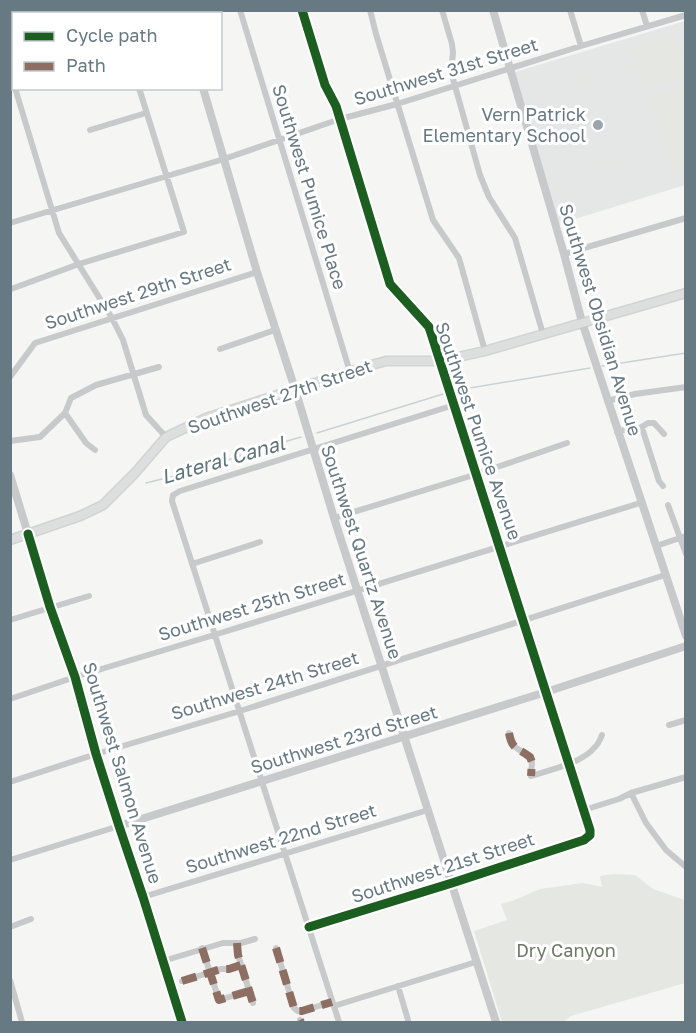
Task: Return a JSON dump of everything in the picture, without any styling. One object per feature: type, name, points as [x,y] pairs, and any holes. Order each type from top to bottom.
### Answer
[{"type":"main road","name":"Southwest 27th Street","points":[[10,540],[103,506],[166,437],[206,418],[386,361],[440,361],[485,351],[686,293]]},
{"type":"main road","name":"Southwest Salmon Avenue","points":[[28,534],[50,608],[75,677],[96,754],[182,1023]]},
{"type":"street","name":"Southwest Pumice Place","points":[[240,10],[350,372]]},
{"type":"street","name":"Southwest Pumice Avenue","points":[[302,10],[325,85],[336,106],[390,284],[429,327],[584,810],[590,830],[587,838]]},
{"type":"street","points":[[370,10],[433,220],[459,258],[485,351]]},
{"type":"street","points":[[442,10],[452,44],[451,72],[454,86],[480,175],[489,197],[515,238],[543,334]]},
{"type":"street","name":"Southwest Obsidian Avenue","points":[[493,10],[582,322],[640,503],[686,636]]},
{"type":"street","points":[[570,10],[581,46]]},
{"type":"street","points":[[642,10],[647,26]]},
{"type":"street","name":"Southwest 31st Street","points":[[10,223],[224,159],[340,119],[397,104],[686,15]]},
{"type":"street","points":[[16,90],[59,233],[112,318],[123,340],[146,415],[166,437]]},
{"type":"street","points":[[10,289],[79,264],[184,232],[140,90]]},
{"type":"street","name":"Southwest Quartz Avenue","points":[[203,90],[334,518],[496,1023]]},
{"type":"street","points":[[90,130],[146,113]]},
{"type":"street","points":[[564,254],[686,218]]},
{"type":"street","name":"Southwest 29th Street","points":[[10,377],[35,343],[257,272]]},
{"type":"street","points":[[220,349],[275,330]]},
{"type":"street","points":[[10,441],[40,437],[65,413],[71,398],[96,385],[159,367]]},
{"type":"street","points":[[607,401],[635,394],[686,387]]},
{"type":"street","points":[[339,1023],[214,635],[172,501],[173,495],[180,490],[454,405]]},
{"type":"street","points":[[65,413],[86,443],[95,450]]},
{"type":"street","points":[[617,432],[654,423],[664,434]]},
{"type":"street","points":[[640,428],[643,431],[659,482],[663,486]]},
{"type":"street","points":[[334,518],[567,444]]},
{"type":"street","name":"Southwest Salmon Avenue","points":[[10,475],[28,534]]},
{"type":"street","name":"Southwest 25th Street","points":[[10,699],[640,503]]},
{"type":"street","points":[[668,505],[682,537],[686,554]]},
{"type":"street","points":[[656,546],[682,537]]},
{"type":"street","points":[[192,564],[260,542]]},
{"type":"street","name":"Southwest 24th Street","points":[[10,782],[665,575]]},
{"type":"street","points":[[10,620],[89,596]]},
{"type":"street","name":"Southwest 23rd Street","points":[[10,860],[686,646]]},
{"type":"street","points":[[669,725],[686,720]]},
{"type":"street","points":[[509,733],[511,744],[530,757],[531,776],[584,757],[594,749],[602,735]]},
{"type":"street","points":[[584,810],[686,777]]},
{"type":"street","points":[[631,793],[646,823],[666,850],[686,867]]},
{"type":"street","name":"Southwest 22nd Street","points":[[143,897],[428,810]]},
{"type":"street","name":"Southwest 21st Street","points":[[309,927],[587,838]]},
{"type":"street","points":[[10,927],[31,920]]},
{"type":"street","points":[[163,961],[202,948],[255,939]]},
{"type":"street","points":[[237,942],[238,955],[253,1003]]},
{"type":"street","points":[[202,948],[219,1000],[249,991]]},
{"type":"street","points":[[276,948],[294,1008],[298,1011],[333,1004],[476,962]]},
{"type":"street","points":[[182,981],[241,965]]},
{"type":"street","points":[[10,980],[22,1023]]},
{"type":"street","points":[[398,986],[408,1020]]},
{"type":"street","points":[[10,1015],[20,1012]]},
{"type":"shaded area","points":[[685,21],[685,185],[559,224],[515,72]]},
{"type":"green space","points":[[675,33],[685,66],[685,76],[643,90],[630,48]]},
{"type":"green space","points":[[591,71],[594,80],[580,84],[577,75]]},
{"type":"green space","points":[[685,87],[685,171],[674,175],[650,98]]},
{"type":"green space","points":[[617,154],[621,166],[606,170],[602,158]]},
{"type":"green space","name":"Dry Canyon","points":[[635,875],[653,889],[685,900],[685,983],[571,1016],[563,1022],[502,1022],[474,931],[507,920],[501,904],[540,889],[583,883],[602,887],[600,876]]},
{"type":"waterway","name":"Lateral Canal","points":[[602,366],[686,353]]},
{"type":"waterway","name":"Lateral Canal","points":[[458,390],[590,368]]},
{"type":"waterway","name":"Lateral Canal","points":[[317,433],[443,394]]},
{"type":"waterway","name":"Lateral Canal","points":[[146,483],[206,468],[301,437]]},
{"type":"marked path","points":[[509,733],[516,748],[530,757],[531,776]]},
{"type":"marked path","points":[[237,943],[238,955],[253,1003]]},
{"type":"marked path","points":[[202,948],[219,1000],[249,991]]},
{"type":"marked path","points":[[276,948],[294,1008],[302,1011],[332,1002]]},
{"type":"marked path","points":[[182,981],[241,965]]},
{"type":"cycle path","points":[[302,10],[325,85],[336,106],[390,284],[429,327],[590,830],[590,835],[584,840],[309,927]]},
{"type":"cycle path","points":[[28,534],[182,1022]]},
{"type":"place","name":"Vern Patrick Elementary School","points":[[598,125]]}]
